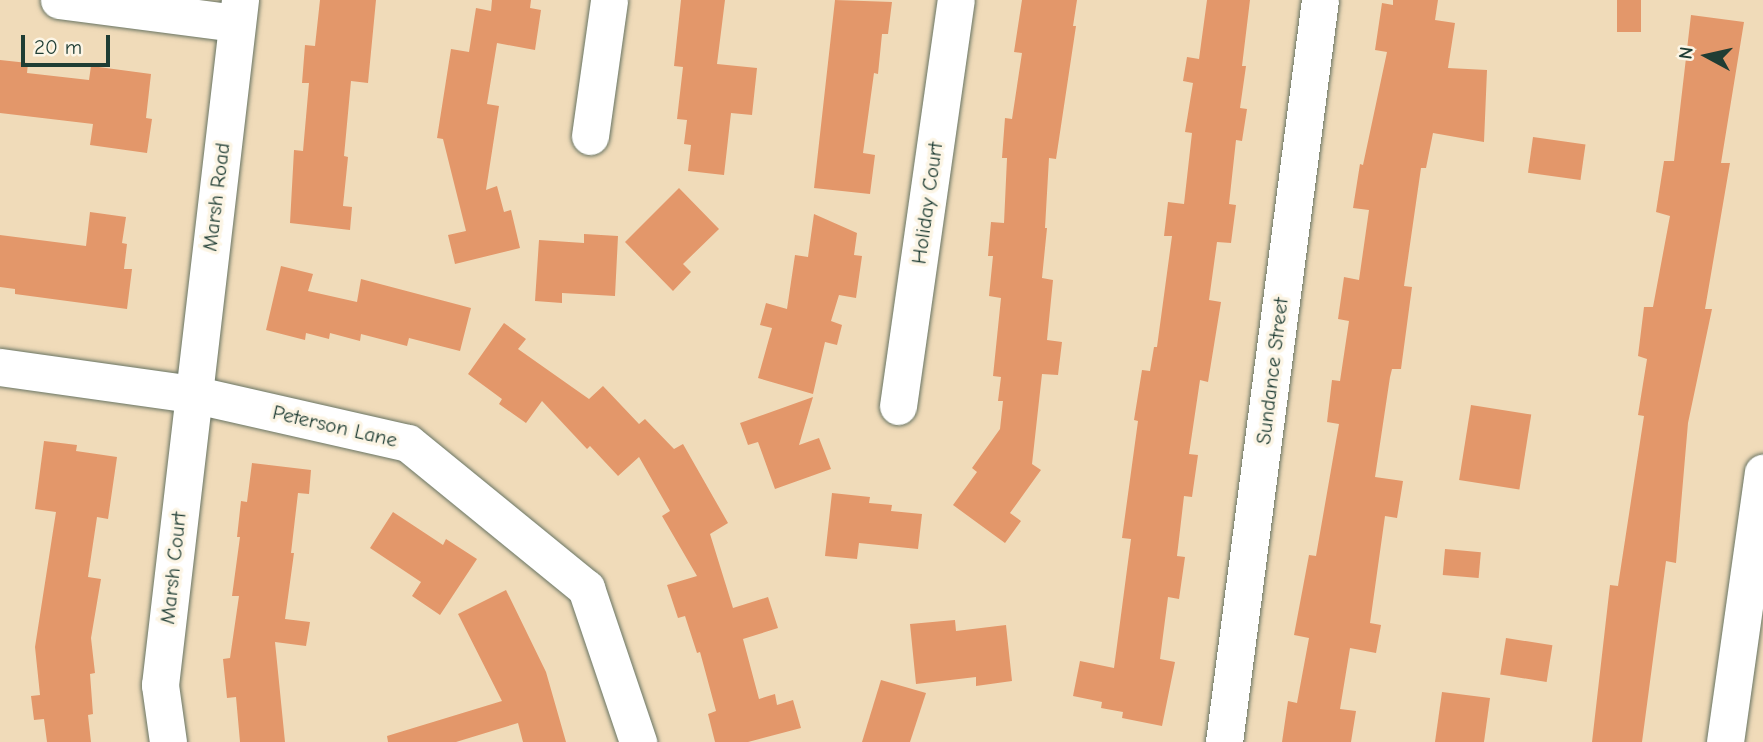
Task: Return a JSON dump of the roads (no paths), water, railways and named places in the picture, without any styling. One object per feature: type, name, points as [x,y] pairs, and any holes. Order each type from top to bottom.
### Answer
[{"type":"street","points":[[59,0],[238,12]]},
{"type":"street","points":[[590,136],[609,0]]},
{"type":"street","name":"Holiday Court","points":[[898,406],[956,0]]},
{"type":"street","name":"Sundance Street","points":[[1224,742],[1320,0]]},
{"type":"street","name":"Marsh Road","points":[[192,394],[238,12]]},
{"type":"street","name":"Peterson Lane","points":[[0,367],[192,394],[408,443],[586,588],[638,742]]},
{"type":"street","name":"Marsh Court","points":[[168,742],[160,685],[192,394]]},
{"type":"street","points":[[1725,742],[1763,473]]}]
